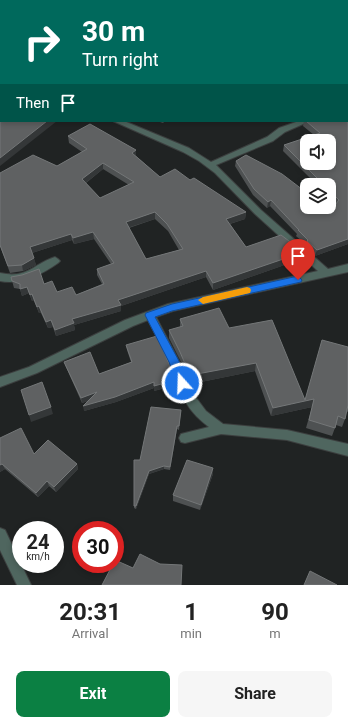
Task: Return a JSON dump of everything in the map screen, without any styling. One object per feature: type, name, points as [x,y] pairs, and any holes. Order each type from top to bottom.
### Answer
[{"type":"street","points":[[119,122],[186,150],[202,159],[218,171],[258,212],[327,273]]},
{"type":"street","points":[[210,165],[270,139],[282,130],[303,122]]},
{"type":"street","points":[[0,277],[10,278],[30,274],[55,261]]},
{"type":"street","points":[[0,382],[33,370],[130,323],[172,307],[348,268]]},
{"type":"street","points":[[150,315],[174,361],[186,394],[202,415],[221,429]]},
{"type":"street","points":[[185,438],[221,429],[287,435],[348,450]]},
{"type":"street","points":[[0,535],[24,585]]},
{"type":"building","points":[[0,122],[46,122],[0,158]]},
{"type":"building","points":[[307,122],[348,122],[348,239],[317,250],[307,241],[308,240],[271,200],[268,202],[254,189],[236,161],[246,155],[282,174],[300,188],[300,214],[336,214],[336,204],[339,200],[336,197],[336,178],[317,178],[309,170],[336,170],[336,134],[317,134],[320,133]]},
{"type":"building","points":[[90,124],[136,150],[132,153],[160,177],[175,169],[190,180],[194,178],[246,212],[226,219],[246,247],[281,235],[305,253],[213,283],[206,271],[118,300],[121,305],[72,319],[74,323],[55,330],[51,320],[46,322],[39,306],[37,307],[32,294],[30,295],[27,287],[20,289],[20,284],[12,281],[11,277],[39,269],[44,284],[52,281],[57,292],[72,287],[76,295],[104,284],[97,269],[114,263],[93,232],[73,238],[71,234],[30,247],[34,258],[22,265],[8,266],[0,245],[0,173],[33,155],[57,166],[87,149],[68,136]],"holes":[[[103,163],[134,182],[100,198],[82,179]],[[155,212],[167,224],[183,249],[146,259],[126,222]]]},
{"type":"building","points":[[300,140],[300,161],[284,145]]},
{"type":"building","points":[[219,308],[229,328],[272,320],[305,400],[322,340],[348,347],[348,405],[345,419],[338,416],[335,428],[309,420],[314,399],[273,408],[256,363],[197,374],[196,371],[189,373],[169,330],[183,326],[180,319]]},
{"type":"building","points":[[157,336],[176,380],[154,386],[154,382],[115,397],[83,406],[97,392],[81,398],[64,362],[90,352],[99,374],[132,362],[126,345]]},
{"type":"building","points":[[42,382],[51,407],[29,415],[21,390]]},
{"type":"building","points":[[151,407],[181,410],[179,426],[177,426],[170,467],[164,466],[149,471],[136,506],[134,506],[134,460],[140,460]]},
{"type":"building","points":[[21,428],[34,454],[48,440],[77,464],[54,487],[47,481],[36,493],[2,464],[0,465],[0,438]]},
{"type":"building","points":[[187,460],[213,468],[201,505],[173,495]]},
{"type":"building","points":[[140,554],[160,564],[182,565],[181,585],[102,585],[108,573],[124,573],[124,564],[133,568]]},
{"type":"building","points":[[310,571],[337,585],[304,585]]},
{"type":"slow traffic","points":[[203,300],[247,290]]},
{"type":"route","points":[[182,383],[174,361],[150,315],[172,307],[298,280]]}]
